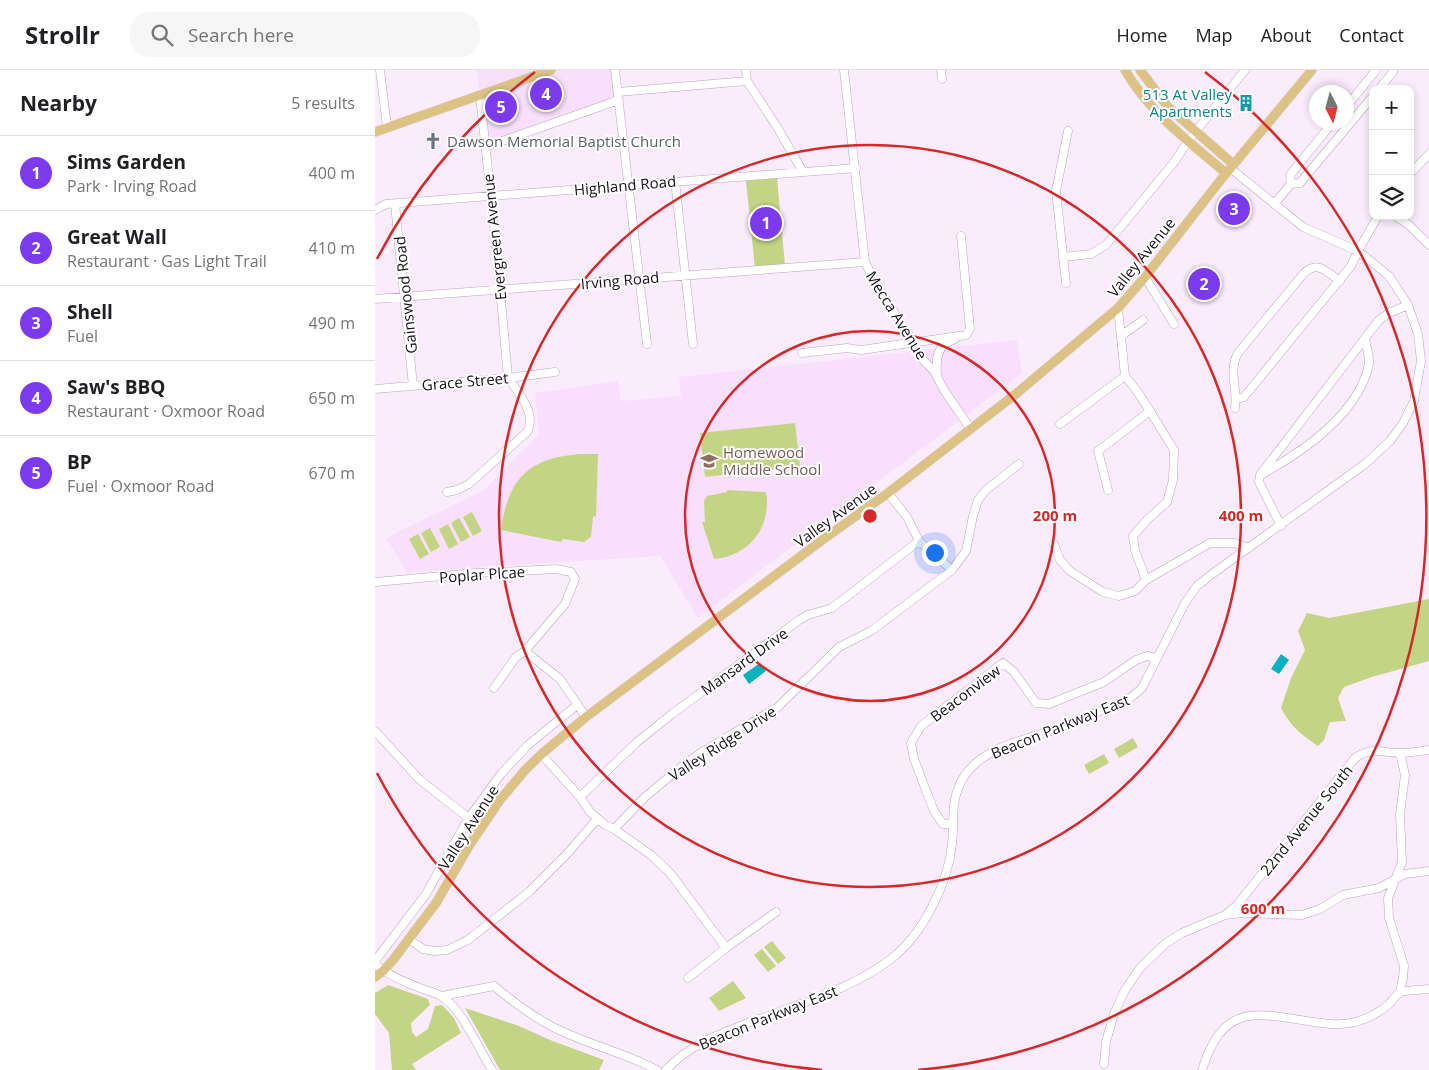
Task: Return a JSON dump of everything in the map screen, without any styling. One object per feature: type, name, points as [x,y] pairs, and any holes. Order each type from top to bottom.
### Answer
[{"type":"main road","points":[[375,132],[551,70]]},
{"type":"main road","points":[[1125,70],[1145,99],[1164,120],[1188,141],[1230,168]]},
{"type":"main road","points":[[1140,70],[1168,107],[1196,132],[1230,168]]},
{"type":"main road","name":"Valley Avenue","points":[[375,977],[383,972],[436,903],[480,827],[500,800],[541,754],[586,717],[888,493],[1017,393],[1118,308],[1145,277],[1230,168],[1312,70]]},
{"type":"street","points":[[380,70],[387,127]]},
{"type":"street","points":[[615,70],[647,344]]},
{"type":"street","points":[[746,70],[747,81],[803,172]]},
{"type":"street","name":"Mecca Avenue","points":[[844,70],[865,262],[876,284],[920,355],[937,377],[970,428]]},
{"type":"street","points":[[941,70],[942,80]]},
{"type":"street","points":[[1063,257],[1091,254],[1107,245],[1245,70]]},
{"type":"street","points":[[1354,97],[1376,70]]},
{"type":"street","points":[[1382,85],[1393,70]]},
{"type":"street","points":[[485,147],[619,96],[747,81]]},
{"type":"street","name":"Evergreen Avenue","points":[[480,96],[508,378]]},
{"type":"street","points":[[1274,204],[1291,184],[1299,183],[1369,101]]},
{"type":"street","points":[[1291,184],[1290,175],[1327,130]]},
{"type":"street","points":[[1066,283],[1056,191],[1068,131]]},
{"type":"street","points":[[1414,170],[1429,154]]},
{"type":"street","name":"Highland Road","points":[[375,210],[386,204],[856,168]]},
{"type":"street","name":"Beacon Parkway East","points":[[666,1070],[678,1057],[713,1036],[844,987],[867,976],[893,957],[920,928],[938,896],[945,877],[952,844],[953,804],[958,788],[966,774],[981,759],[997,750],[1057,729],[1132,698],[1142,688],[1185,603],[1197,586],[1365,464],[1390,441],[1403,423],[1414,402],[1425,361],[1408,305],[1389,276],[1358,251],[1303,227],[1230,168]]},
{"type":"street","points":[[675,181],[693,344]]},
{"type":"street","name":"Gainswood Road","points":[[395,204],[413,386]]},
{"type":"street","points":[[1237,399],[1244,397],[1340,281],[1351,266],[1376,220]]},
{"type":"street","points":[[1401,220],[1429,244]]},
{"type":"street","points":[[802,353],[847,348],[861,350],[914,343],[919,346],[966,334],[970,329],[961,236]]},
{"type":"street","name":"Irving Road","points":[[375,299],[865,262]]},
{"type":"street","points":[[1235,408],[1237,399],[1233,362],[1304,273],[1311,266],[1318,266],[1340,281]]},
{"type":"street","points":[[1145,277],[1174,324]]},
{"type":"street","points":[[1281,526],[1259,482],[1260,475],[1379,320],[1389,313],[1408,305]]},
{"type":"street","points":[[1118,308],[1125,376],[1137,391],[1174,450],[1173,480],[1167,502],[1133,536],[1135,550],[1146,580]]},
{"type":"street","points":[[1121,336],[1143,320]]},
{"type":"street","points":[[937,377],[936,361],[939,352],[945,344],[955,338]]},
{"type":"street","points":[[1260,475],[1292,457],[1330,427],[1354,398],[1369,363],[1365,338]]},
{"type":"street","name":"Grace Street","points":[[375,389],[508,378],[555,372]]},
{"type":"street","points":[[1060,424],[1125,376]]},
{"type":"street","points":[[447,492],[457,490],[469,484],[527,432],[531,425],[530,418],[519,393],[508,378]]},
{"type":"street","points":[[1108,490],[1098,451],[1150,411]]},
{"type":"street","name":"Valley Ridge Drive","points":[[614,828],[645,797],[681,767],[702,752],[778,707],[839,647],[871,632],[952,570],[967,551],[973,516],[978,500],[986,490],[1019,464]]},
{"type":"street","points":[[888,493],[907,517],[919,541],[952,570]]},
{"type":"street","name":"Mansard Drive","points":[[580,797],[637,742],[672,714],[799,620],[808,615],[832,608],[919,541]]},
{"type":"street","points":[[1054,544],[1060,560],[1070,571],[1103,592],[1119,596],[1135,591],[1146,580],[1210,543],[1235,543],[1249,548]]},
{"type":"street","name":"Poplar Plcae","points":[[375,582],[556,568],[571,572],[575,579],[565,604],[525,651]]},
{"type":"street","points":[[493,688],[516,657],[525,651],[560,679],[586,717]]},
{"type":"street","name":"Beaconview","points":[[952,824],[943,824],[934,811],[914,758],[911,743],[921,726],[1003,663],[1014,672],[1036,703],[1049,704],[1103,682],[1136,660],[1147,656],[1157,658]]},
{"type":"street","points":[[480,1070],[490,1067],[458,1012],[442,996],[403,982],[395,976],[383,972],[375,963],[426,894],[468,819],[508,766],[528,745],[577,705]]},
{"type":"street","points":[[375,731],[419,779],[480,827]]},
{"type":"street","name":"22nd Avenue South","points":[[1225,915],[1237,905],[1355,758],[1364,752],[1379,750],[1400,753],[1429,750]]},
{"type":"street","points":[[1202,1070],[1217,1035],[1230,1024],[1245,1016],[1262,1014],[1332,1025],[1355,1022],[1381,1011],[1400,992],[1404,966],[1388,912],[1388,898],[1402,862],[1400,806],[1405,775],[1400,753]]},
{"type":"street","points":[[541,754],[597,819],[605,825],[614,828],[651,855],[670,873],[726,948]]},
{"type":"street","points":[[409,939],[423,949],[434,951],[447,950],[468,940],[529,892],[567,854],[597,819]]},
{"type":"street","points":[[1104,1064],[1106,1042],[1114,1014],[1125,990],[1140,968],[1166,943],[1182,933],[1225,915],[1242,913],[1302,915],[1320,909],[1343,896],[1379,888],[1405,874],[1429,871]]},
{"type":"street","points":[[688,978],[776,912]]},
{"type":"street","points":[[442,996],[495,986],[516,1004],[551,1026],[657,1070]]},
{"type":"street","points":[[1400,992],[1429,989]]},
{"type":"shaded area","points":[[477,70],[613,70],[617,99],[486,145]]},
{"type":"shaded area","name":"Homewood Middle School","points":[[1017,340],[1022,373],[698,618],[660,556],[407,572],[386,538],[485,489],[539,434],[535,393],[618,381],[621,401],[681,396],[679,377]]},
{"type":"green space","points":[[777,178],[785,265],[755,268],[746,181]]},
{"type":"green space","points":[[795,423],[800,466],[705,477],[700,433]]},
{"type":"green space","points":[[580,454],[598,454],[596,516],[593,517],[591,537],[584,542],[563,539],[561,542],[501,530],[509,497],[515,485],[524,474],[534,466],[547,460]]},
{"type":"green space","points":[[727,490],[766,492],[767,505],[765,517],[755,538],[747,546],[727,557],[714,559],[702,522],[705,522],[704,501],[707,496],[727,492]]},
{"type":"green space","points":[[472,512],[482,531],[473,536],[463,517]]},
{"type":"green space","points":[[459,518],[470,537],[461,542],[451,523]]},
{"type":"green space","points":[[448,524],[458,544],[449,549],[439,529]]},
{"type":"green space","points":[[430,528],[440,547],[431,552],[421,533]]},
{"type":"green space","points":[[418,534],[429,554],[420,559],[409,539]]},
{"type":"green space","points":[[1429,599],[1429,661],[1344,687],[1338,698],[1346,721],[1330,722],[1324,740],[1318,746],[1301,734],[1281,708],[1291,678],[1305,650],[1298,631],[1307,613],[1329,618]]},
{"type":"green space","points":[[1133,738],[1138,747],[1119,758],[1114,749]]},
{"type":"green space","points":[[1104,754],[1109,763],[1089,774],[1084,765]]},
{"type":"green space","points":[[772,941],[786,958],[778,964],[764,947]]},
{"type":"green space","points":[[762,949],[776,966],[768,972],[754,955]]},
{"type":"green space","points":[[733,981],[746,998],[719,1011],[709,998]]},
{"type":"green space","points":[[388,985],[428,999],[430,1005],[411,1023],[412,1032],[416,1037],[428,1029],[435,1006],[442,1005],[454,1018],[461,1033],[412,1064],[416,1070],[392,1070],[389,1033],[375,1014],[375,993]]},
{"type":"green space","points":[[465,1008],[519,1026],[604,1060],[599,1070],[500,1070]]},
{"type":"water","points":[[1281,654],[1289,660],[1279,674],[1271,669]]},
{"type":"water","points":[[760,663],[766,671],[749,684],[743,675]]},
{"type":"place","name":"Saw's BBQ","points":[[546,94]]},
{"type":"place","name":"513 At Valley Apartments","points":[[1246,103]]},
{"type":"place","name":"BP","points":[[501,107]]},
{"type":"place","name":"Dawson Memorial Baptist Church","points":[[433,141]]},
{"type":"place","name":"Shell","points":[[1234,209]]},
{"type":"place","name":"Sims Garden","points":[[766,223]]},
{"type":"place","name":"Great Wall","points":[[1204,284]]},
{"type":"place","name":"Homewood Middle School","points":[[709,461]]}]
